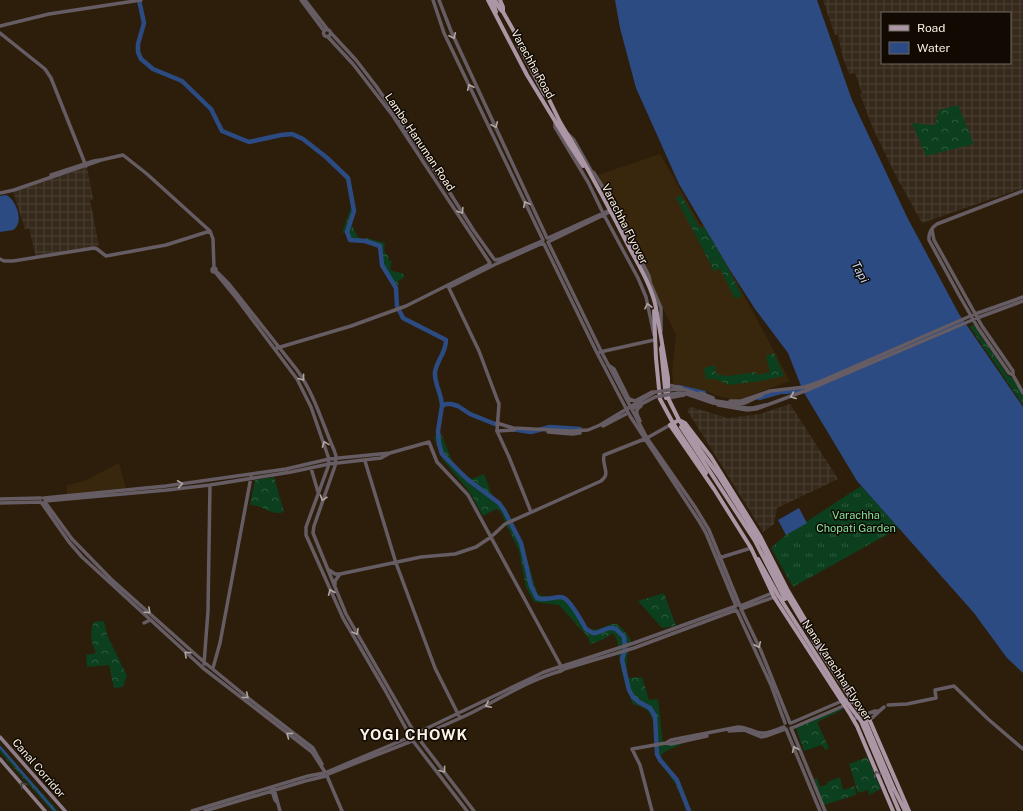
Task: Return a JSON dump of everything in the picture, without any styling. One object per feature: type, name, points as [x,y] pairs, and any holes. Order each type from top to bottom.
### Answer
[{"type":"main road","points":[[488,0],[496,14]]},
{"type":"main road","points":[[494,0],[496,14]]},
{"type":"main road","points":[[494,0],[503,12]]},
{"type":"main road","points":[[500,0],[503,7],[503,12]]},
{"type":"main road","name":"Varachha Flyover","points":[[503,12],[528,56],[570,143]]},
{"type":"main road","name":"Varachha Road","points":[[496,14],[527,75],[555,122]]},
{"type":"main road","name":"Varachha Flyover","points":[[555,122],[594,179],[652,293],[663,346]]},
{"type":"main road","name":"Varachha Flyover","points":[[655,309],[655,343]]},
{"type":"main road","points":[[655,343],[660,399],[750,537],[786,604],[786,609]]},
{"type":"main road","points":[[655,343],[658,349],[663,400],[714,489],[751,548],[775,595],[853,719],[892,810]]},
{"type":"main road","points":[[663,346],[668,385],[668,398],[675,422]]},
{"type":"main road","points":[[663,346],[660,349],[665,397],[675,422],[752,545],[775,595],[786,609],[793,622]]},
{"type":"main road","points":[[675,422],[685,423],[711,457],[760,536],[787,589],[819,643],[870,721],[908,811]]},
{"type":"main road","name":"Nana Varachha Flyover","points":[[675,422],[714,470],[759,540],[794,610],[864,718],[899,811]]},
{"type":"main road","name":"Nana Varachha Flyover","points":[[793,622],[801,630],[861,721],[892,790],[908,811]]},
{"type":"main road","name":"Canal Corridor","points":[[0,737],[65,811]]},
{"type":"main road","points":[[0,759],[46,811]]},
{"type":"main road","points":[[892,810],[893,796]]},
{"type":"street","points":[[0,26],[45,15],[141,0]]},
{"type":"street","points":[[301,0],[356,60],[376,86],[450,193],[494,262]]},
{"type":"street","points":[[306,0],[328,31],[330,35],[328,37]]},
{"type":"street","points":[[433,0],[444,33],[630,416],[647,437],[702,518],[721,558],[738,608],[763,657],[825,811]]},
{"type":"street","points":[[439,0],[451,31],[488,109],[545,241]]},
{"type":"street","name":"Lambe Hanuman Road","points":[[328,31],[324,36],[328,37],[354,64],[393,116],[494,262]]},
{"type":"street","points":[[0,33],[45,69],[51,78],[86,165]]},
{"type":"street","points":[[482,112],[488,109]]},
{"type":"street","points":[[555,122],[555,127],[588,182],[603,214],[638,278],[646,297],[655,343],[599,352]]},
{"type":"street","points":[[566,132],[574,140],[614,211],[649,280],[661,308],[661,337]]},
{"type":"street","points":[[0,192],[86,165],[96,160],[124,155],[210,231],[213,239],[215,271],[279,347],[307,384],[334,450],[336,463],[313,529],[346,614],[419,739],[474,811]]},
{"type":"street","points":[[591,171],[594,173],[611,201],[650,276],[649,280]]},
{"type":"street","points":[[1023,191],[937,224],[929,235],[929,240],[973,318],[990,340],[1004,361],[1009,373],[1012,375],[1023,392]]},
{"type":"street","points":[[275,350],[279,347],[350,326],[406,306],[448,286],[452,286],[494,262],[545,241],[603,214],[614,211]]},
{"type":"street","points":[[0,259],[5,261],[13,261],[94,248],[106,256],[166,245],[210,231]]},
{"type":"street","points":[[626,255],[636,250]]},
{"type":"street","points":[[448,286],[479,351],[499,404],[497,431],[531,512]]},
{"type":"street","points":[[497,423],[502,426],[519,428],[572,432],[588,430],[600,426],[655,394],[676,388],[716,401],[737,404],[745,403],[770,391],[805,387],[819,382],[973,318],[1023,299]]},
{"type":"street","points":[[608,365],[614,369],[629,399],[635,401],[652,392],[655,394],[678,393],[687,394],[713,403],[753,408],[784,400],[973,318]]},
{"type":"street","points":[[260,326],[275,350],[297,379],[308,399],[327,450],[329,461],[305,529],[307,538],[343,618],[385,690],[411,739],[467,811]]},
{"type":"street","points":[[599,352],[608,365],[647,437],[706,533],[771,685],[785,727],[820,811]]},
{"type":"street","points":[[668,385],[716,399],[733,402],[741,401],[758,394],[762,395]]},
{"type":"street","points":[[647,437],[636,411],[639,406],[654,398],[655,394]]},
{"type":"street","points":[[497,431],[510,430],[572,434],[590,431],[614,421],[655,394]]},
{"type":"street","points":[[668,398],[688,395],[714,405],[747,410],[759,408],[765,405]]},
{"type":"street","points":[[328,570],[335,574],[340,574],[421,557],[455,554],[476,547],[506,524],[601,481],[607,474],[604,455],[647,437],[675,422]]},
{"type":"street","points":[[0,500],[43,500],[251,476],[281,474],[311,468],[336,458],[390,453],[429,442],[437,462],[468,495],[562,668]]},
{"type":"street","points":[[0,503],[167,490],[210,484],[329,461],[336,463],[365,461],[382,458],[390,453]]},
{"type":"street","points":[[365,461],[396,563],[433,663],[460,718]]},
{"type":"street","points":[[311,468],[318,492]]},
{"type":"street","points":[[213,668],[220,643],[251,476]]},
{"type":"street","points":[[202,668],[204,662],[208,611],[210,484]]},
{"type":"street","points":[[43,500],[83,552],[111,579],[204,662],[313,748],[326,773],[342,811]]},
{"type":"street","points":[[43,500],[69,542],[82,557],[202,668],[312,752],[326,773]]},
{"type":"street","points":[[305,529],[313,529]]},
{"type":"street","points":[[717,559],[751,548]]},
{"type":"street","points":[[335,586],[335,580],[340,574]]},
{"type":"street","points":[[411,739],[416,741],[438,727],[460,718],[562,668],[619,650],[634,643],[775,595]]},
{"type":"street","points":[[132,603],[135,600]]},
{"type":"street","points":[[619,650],[634,648],[738,608]]},
{"type":"street","points":[[144,623],[150,620]]},
{"type":"street","points":[[205,811],[326,773],[411,739],[416,732],[544,672],[562,668]]},
{"type":"street","points":[[853,719],[878,711],[886,706],[907,704],[936,698],[935,690],[954,686],[988,719],[1023,749]]},
{"type":"street","points":[[652,811],[640,765],[632,749],[665,743],[670,744],[742,729],[764,737],[855,699]]},
{"type":"street","points":[[856,726],[870,721],[878,711]]},
{"type":"street","points":[[785,727],[791,725]]},
{"type":"street","points":[[273,789],[278,799],[277,802],[280,811]]},
{"type":"street","points":[[192,811],[273,789]]},
{"type":"shaded area","points":[[823,0],[1023,0],[1023,188],[922,223],[895,174],[872,126],[860,94],[862,93],[855,73],[849,74],[842,55],[838,34],[835,35]]},
{"type":"shaded area","points":[[660,154],[700,224],[706,225],[790,381],[743,398],[732,399],[717,396],[706,391],[673,384],[672,372],[676,335],[598,175]]},
{"type":"shaded area","points":[[87,167],[93,199],[90,200],[99,246],[36,257],[29,228],[25,229],[13,192]]},
{"type":"shaded area","points":[[790,404],[838,479],[777,508],[774,524],[763,532],[687,410],[691,407],[728,418],[760,414]]},
{"type":"shaded area","points":[[119,463],[126,488],[67,494],[67,485],[84,481]]},
{"type":"green space","points":[[958,105],[974,144],[926,156],[912,123],[935,125],[939,110]]},
{"type":"green space","points":[[681,195],[699,227],[705,228],[742,296],[735,299],[720,269],[714,271],[676,198]]},
{"type":"green space","points":[[351,207],[353,208],[347,232],[342,233]]},
{"type":"green space","points":[[350,225],[352,225],[357,236],[363,240],[367,238],[385,243],[384,251],[388,256],[389,261],[392,261],[390,268],[392,271],[402,273],[405,277],[398,281],[399,285],[397,285],[384,266],[382,246],[351,238],[349,232]]},
{"type":"green space","points":[[973,324],[1008,376],[1012,377],[1023,396],[1023,405],[970,327]]},
{"type":"green space","points":[[774,353],[784,376],[761,381],[729,385],[715,379],[706,379],[704,368],[715,365],[716,374],[728,376],[756,372],[757,375],[770,372],[766,356]]},
{"type":"green space","points":[[441,433],[454,466],[472,479],[484,474],[492,495],[505,511],[522,542],[537,593],[542,596],[566,596],[588,629],[592,630],[615,624],[622,628],[631,640],[627,659],[628,678],[642,677],[649,700],[658,699],[663,745],[682,743],[661,755],[663,762],[682,788],[691,811],[687,811],[676,785],[656,756],[654,723],[649,712],[642,707],[633,704],[626,687],[621,669],[618,643],[613,633],[602,640],[590,644],[588,637],[559,605],[534,602],[526,587],[519,551],[500,511],[496,509],[483,516],[469,491],[442,459],[434,437]]},
{"type":"green space","points":[[274,477],[284,512],[275,513],[255,505],[250,505],[255,480]]},
{"type":"green space","name":"Varachha Chopati Garden","points":[[861,486],[899,528],[793,587],[771,548],[786,535]]},
{"type":"green space","points":[[664,593],[676,626],[662,628],[638,601]]},
{"type":"green space","points":[[104,621],[107,635],[127,676],[123,687],[114,688],[109,665],[87,667],[86,655],[96,653],[91,638],[92,626],[94,622]]},
{"type":"green space","points":[[840,708],[842,710],[817,722],[829,748],[825,750],[822,745],[804,751],[796,728]]},
{"type":"green space","points":[[0,746],[58,811],[52,811],[0,752]]},
{"type":"green space","points":[[867,757],[881,789],[869,795],[868,790],[858,793],[849,764]]},
{"type":"green space","points":[[840,777],[843,790],[855,786],[856,795],[824,805],[814,779],[817,778],[820,787],[828,784],[827,782]]},
{"type":"water","name":"Tapi","points":[[615,0],[817,0],[852,100],[907,217],[959,314],[1023,407],[1023,673],[1007,658],[974,613],[857,481],[803,391],[788,353],[755,309],[679,184],[636,88],[620,28]]},
{"type":"water","points":[[6,195],[10,197],[16,206],[19,217],[17,227],[13,230],[0,232],[0,196]]},
{"type":"water","points":[[799,508],[807,523],[786,535],[778,520]]},
{"type":"waterway","points":[[139,0],[144,23],[138,44],[138,52],[141,59],[153,69],[182,81],[211,109],[222,131],[249,142],[292,134],[303,139],[326,157],[348,178],[354,211],[347,232],[350,240],[365,241],[380,246],[382,265],[396,288],[397,306],[403,318],[446,340],[445,349],[435,372],[442,406]]},
{"type":"waterway","points":[[678,387],[704,393]]},
{"type":"waterway","points":[[759,398],[780,392],[803,391]]},
{"type":"waterway","points":[[495,424],[470,414],[458,406],[451,404],[442,406],[438,431],[439,444],[442,454],[467,479],[499,503],[504,510],[521,543],[531,586],[537,598],[564,598],[575,610],[586,629],[596,633],[612,628],[616,629],[624,637],[625,648],[622,660],[629,690],[633,697],[650,708],[655,716],[657,754],[660,760],[677,780],[689,811]]},
{"type":"waterway","points":[[512,429],[531,432],[550,427],[580,429]]},
{"type":"waterway","points":[[0,747],[55,811]]},
{"type":"district","name":"YOGI CHOWK","points":[[414,735]]}]
